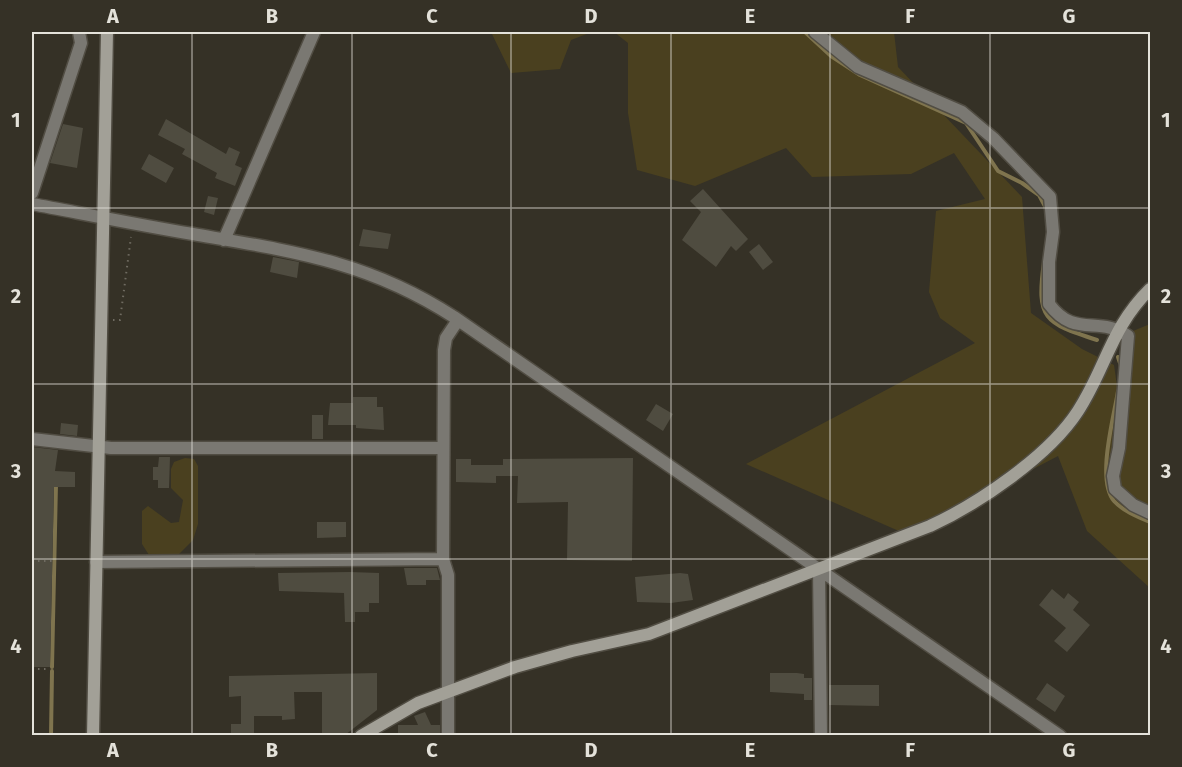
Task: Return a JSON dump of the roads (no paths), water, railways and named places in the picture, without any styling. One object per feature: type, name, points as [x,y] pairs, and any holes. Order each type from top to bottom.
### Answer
[{"type":"street","points":[[32,193],[81,43],[79,32]]},
{"type":"street","points":[[93,735],[106,32]]},
{"type":"street","points":[[224,240],[314,32]]},
{"type":"street","points":[[815,32],[858,67],[962,112],[1000,145],[1050,197],[1053,232],[1049,262],[1049,304],[1067,323],[1118,329],[1128,336],[1119,448],[1113,476],[1115,489],[1133,505],[1150,513]]},
{"type":"street","points":[[32,204],[307,254],[352,266],[415,293],[458,320],[1060,735]]},
{"type":"street","points":[[361,735],[402,711],[448,692],[534,661],[649,634],[951,516],[1051,443],[1079,410],[1118,329],[1150,289]]},
{"type":"street","points":[[448,735],[448,575],[443,559],[444,350],[446,338],[458,320]]},
{"type":"street","points":[[32,439],[98,447],[443,448]]},
{"type":"street","points":[[96,562],[443,559]]},
{"type":"street","points":[[819,569],[821,735]]},
{"type":"waterway","points":[[805,32],[831,56],[860,75],[966,123],[998,171],[1039,195],[1047,210]]},
{"type":"waterway","points":[[1044,262],[1041,296],[1048,316],[1065,329],[1097,340]]},
{"type":"waterway","points":[[1118,357],[1121,366]]},
{"type":"waterway","points":[[1118,391],[1108,448],[1106,479],[1114,501],[1122,508],[1150,522]]},
{"type":"waterway","points":[[52,667],[56,484]]},
{"type":"waterway","points":[[51,736],[52,671]]}]
